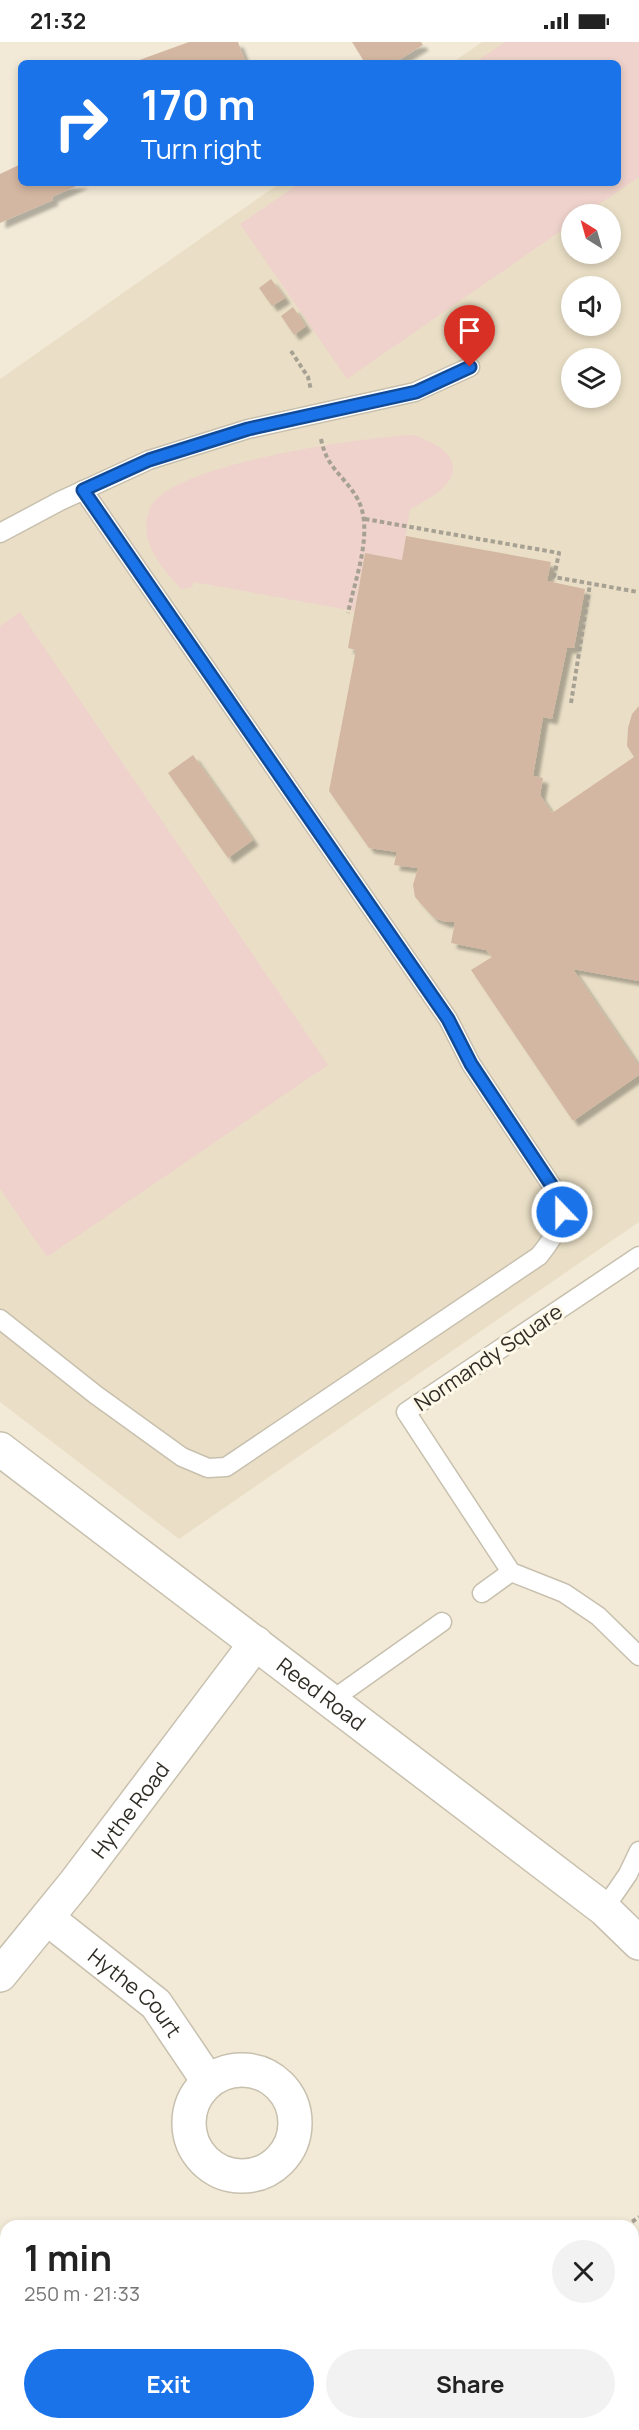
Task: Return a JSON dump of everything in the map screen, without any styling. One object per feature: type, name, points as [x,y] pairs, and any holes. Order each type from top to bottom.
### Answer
[{"type":"main road","name":"Reed Road","points":[[0,1449],[604,1909],[639,1943]]},
{"type":"main road","name":"Hythe Road","points":[[0,1975],[47,1918],[256,1643]]},
{"type":"main road","name":"Hythe Court","points":[[47,1918],[156,2004],[208,2080]]},
{"type":"lane","points":[[0,533],[83,490],[149,460],[248,429],[416,392],[470,367]]},
{"type":"lane","points":[[0,1319],[96,1395],[182,1457],[208,1468],[226,1467],[539,1256],[554,1237],[562,1212],[558,1195],[471,1064],[448,1019],[83,490]]},
{"type":"lane","name":"Normandy Square","points":[[511,1572],[406,1412],[639,1256]]},
{"type":"lane","points":[[482,1593],[511,1572],[564,1593],[598,1616],[639,1656]]},
{"type":"lane","points":[[332,1700],[442,1622]]},
{"type":"lane","points":[[604,1909],[628,1874],[639,1851]]},
{"type":"path","points":[[291,351],[308,376],[312,394]]},
{"type":"path","points":[[319,432],[327,461],[357,498],[365,519],[365,534],[348,613]]},
{"type":"path","points":[[365,519],[559,553],[554,577],[638,592]]},
{"type":"path","points":[[571,703],[590,584]]},
{"type":"shaded area","points":[[482,42],[639,42],[639,1222],[179,1539],[0,1402],[0,379],[276,186],[621,186],[621,60],[456,60]]},
{"type":"shaded area","points":[[505,42],[639,42],[639,177],[600,204],[561,204],[561,231],[347,379],[240,224],[296,186],[621,186],[621,60],[478,60]]},
{"type":"shaded area","points":[[415,435],[441,448],[450,458],[453,467],[451,476],[438,492],[410,509],[402,560],[365,553],[354,611],[194,582],[192,587],[181,589],[153,553],[147,531],[150,508],[165,492],[193,478],[272,455],[357,441]]},
{"type":"shaded area","points":[[20,612],[328,1065],[47,1257],[0,1189],[0,626]]},
{"type":"building","points":[[189,42],[238,42],[245,60],[139,60]]},
{"type":"building","points":[[352,42],[421,42],[423,45],[399,60],[363,60]]},
{"type":"building","points":[[18,165],[18,186],[76,186],[52,197],[53,200],[0,223],[0,174]]},
{"type":"building","points":[[271,279],[285,298],[272,306],[259,288]]},
{"type":"building","points":[[293,307],[306,326],[294,335],[281,316]]},
{"type":"building","points":[[406,536],[551,562],[547,581],[585,589],[574,648],[567,648],[552,719],[543,717],[533,776],[543,778],[540,795],[552,813],[634,757],[627,746],[628,728],[632,714],[639,706],[639,981],[573,969],[639,1066],[639,1075],[573,1121],[471,970],[492,957],[486,950],[451,943],[455,922],[445,922],[433,917],[415,897],[413,885],[418,868],[394,865],[397,852],[369,848],[329,791],[356,650],[348,648],[365,553],[402,560]]},
{"type":"building","points":[[193,755],[253,840],[228,858],[168,773]]},
{"type":"route","points":[[470,367],[416,392],[248,429],[149,460],[83,490],[448,1019],[471,1064],[558,1195],[562,1212]]}]
